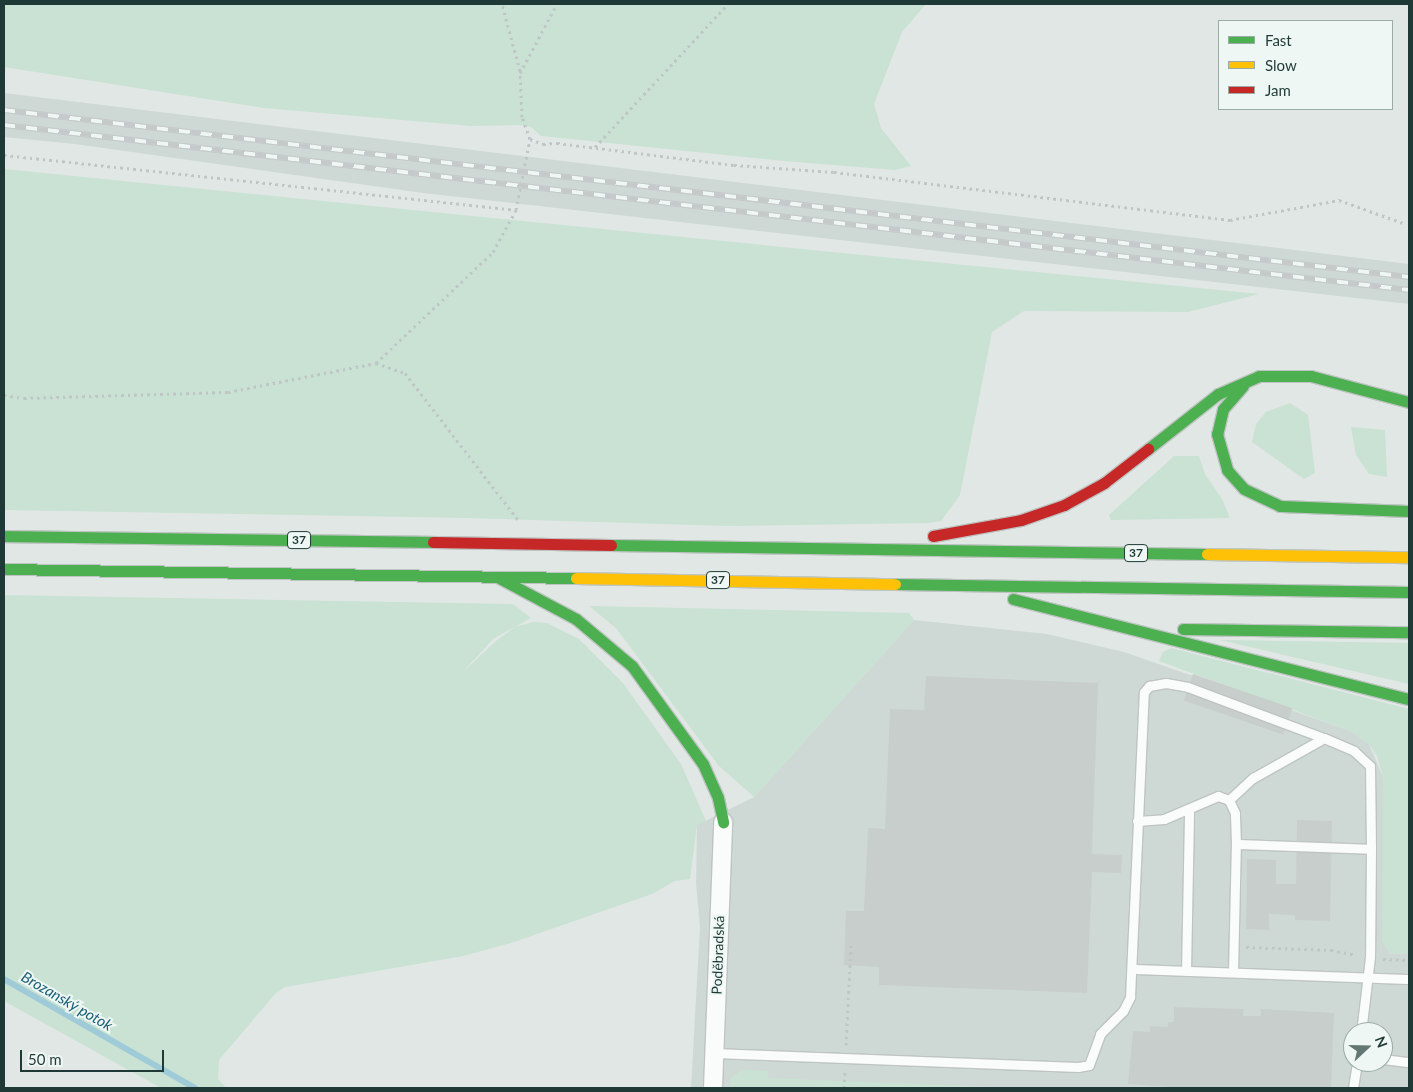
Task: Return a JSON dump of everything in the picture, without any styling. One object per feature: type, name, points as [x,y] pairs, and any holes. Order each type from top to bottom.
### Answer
[{"type":"main road","points":[[862,548],[1006,523],[1064,505],[1104,483],[1218,394],[1246,380],[1272,374],[1311,376],[1409,402]]},
{"type":"main road","points":[[1272,374],[1241,387],[1223,409],[1217,434],[1218,446],[1224,464],[1234,480],[1255,497],[1280,506],[1409,511]]},
{"type":"main road","name":"37","points":[[4,536],[1409,557]]},
{"type":"main road","name":"37","points":[[4,569],[493,575],[943,585],[1409,592]]},
{"type":"main road","points":[[493,575],[576,619],[632,666],[703,764],[718,798],[723,822]]},
{"type":"main road","points":[[943,585],[1139,628],[1409,699]]},
{"type":"main road","points":[[1139,628],[1409,632]]},
{"type":"street","name":"Poděbradská","points":[[713,1088],[723,822]]},
{"type":"lane","points":[[714,1053],[1084,1067],[1091,1062],[1105,1026],[1128,1004],[1133,969],[1137,821],[1144,692],[1149,686],[1166,683],[1188,687],[1324,738],[1354,751],[1370,766],[1370,957],[1362,1022]]},
{"type":"lane","points":[[1229,800],[1253,778],[1324,738]]},
{"type":"lane","points":[[1137,821],[1164,819],[1212,798],[1222,796],[1229,800],[1235,813],[1236,844],[1233,972]]},
{"type":"lane","points":[[1186,971],[1189,809]]},
{"type":"lane","points":[[1236,844],[1371,849]]},
{"type":"lane","points":[[1133,969],[1369,976],[1409,979]]},
{"type":"lane","points":[[1393,1060],[1409,1062]]},
{"type":"lane","points":[[1353,1088],[1355,1072]]},
{"type":"path","points":[[376,363],[493,252],[516,210],[530,139],[522,117],[520,74],[502,4]]},
{"type":"path","points":[[520,74],[557,4]]},
{"type":"path","points":[[594,147],[728,4]]},
{"type":"path","points":[[530,139],[543,144],[594,147],[734,165],[844,173],[1230,220],[1339,200],[1403,223]]},
{"type":"path","points":[[4,154],[516,210]]},
{"type":"path","points":[[4,395],[24,398],[228,392],[376,363],[405,372],[536,544]]},
{"type":"path","points":[[844,1088],[851,945]]},
{"type":"path","points":[[1234,948],[1332,950],[1370,957],[1409,960]]},
{"type":"shaded area","points":[[4,93],[1409,264],[1409,304],[423,193],[75,144],[4,137]]},
{"type":"shaded area","points":[[914,620],[1047,634],[1124,652],[1351,731],[1369,744],[1383,777],[1390,954],[1409,953],[1409,1088],[691,1088],[700,927],[696,883],[697,825],[754,797]]},
{"type":"green space","points":[[4,4],[926,4],[902,32],[874,104],[881,128],[911,166],[895,170],[784,161],[541,136],[531,127],[521,125],[471,126],[264,108],[4,67]]},
{"type":"green space","points":[[4,169],[1259,294],[1188,312],[1024,311],[992,332],[960,495],[941,521],[929,523],[727,526],[467,518],[4,510]]},
{"type":"green space","points":[[1290,403],[1308,415],[1315,473],[1304,479],[1252,442],[1256,424],[1266,412]]},
{"type":"green space","points":[[1351,427],[1385,430],[1387,477],[1369,474],[1356,455]]},
{"type":"green space","points":[[1174,456],[1199,456],[1205,474],[1222,499],[1230,518],[1111,520],[1109,515]]},
{"type":"green space","points":[[4,595],[513,604],[531,618],[493,639],[461,674],[496,641],[515,627],[533,622],[547,623],[579,639],[623,683],[681,764],[706,821],[697,825],[690,879],[675,881],[652,894],[511,943],[463,956],[285,987],[275,994],[219,1060],[218,1079],[226,1088],[161,1088],[4,1001]]},
{"type":"green space","points":[[589,606],[909,613],[914,620],[754,797],[719,766],[616,628]]},
{"type":"green space","points":[[1220,640],[1409,643],[1409,684]]},
{"type":"green space","points":[[1171,648],[1409,709],[1409,953],[1390,954],[1382,941],[1383,777],[1377,756],[1369,744],[1351,731],[1159,661],[1163,652]]},
{"type":"green space","points":[[742,1070],[768,1071],[768,1078],[1015,1088],[730,1088],[731,1078]]},
{"type":"building","points":[[1193,674],[1292,708],[1283,735],[1184,700]]},
{"type":"building","points":[[926,676],[1098,683],[1092,854],[1122,855],[1121,873],[1092,872],[1087,993],[879,985],[879,967],[844,965],[846,911],[864,911],[868,828],[885,829],[890,709],[924,710]]},
{"type":"building","points":[[1297,820],[1332,821],[1330,921],[1295,920],[1295,915],[1269,914],[1269,930],[1246,929],[1247,859],[1276,860],[1276,884],[1296,884]]},
{"type":"building","points":[[1174,1007],[1244,1009],[1243,1016],[1261,1016],[1261,1009],[1334,1013],[1331,1088],[1185,1088],[1128,1084],[1133,1031],[1150,1032],[1150,1026],[1168,1027],[1168,1022],[1174,1022]]},
{"type":"waterway","name":"Brozanský potok","points":[[4,979],[195,1088]]},
{"type":"railway","points":[[4,110],[1409,277]]},
{"type":"railway","points":[[4,125],[1409,290]]},
{"type":"traffic: fast","points":[[1148,449],[1218,394],[1259,376],[1311,376],[1409,402]]},
{"type":"traffic: fast","points":[[1243,386],[1223,409],[1217,434],[1227,470],[1244,489],[1280,506],[1409,511]]},
{"type":"traffic: fast","points":[[4,536],[433,542]]},
{"type":"traffic: fast","points":[[611,545],[1207,554]]},
{"type":"traffic: fast","points":[[4,569],[576,578]]},
{"type":"traffic: fast","points":[[499,578],[576,619],[632,666],[703,764],[718,798],[723,822]]},
{"type":"traffic: fast","points":[[895,584],[1409,592]]},
{"type":"traffic: fast","points":[[1013,599],[1409,699]]},
{"type":"traffic: fast","points":[[1183,629],[1409,632]]},
{"type":"traffic: slow","points":[[1207,554],[1409,557]]},
{"type":"traffic: slow","points":[[576,578],[895,584]]},
{"type":"traffic: jam","points":[[933,536],[1021,520],[1064,505],[1104,483],[1148,449]]},
{"type":"traffic: jam","points":[[433,542],[611,545]]}]
